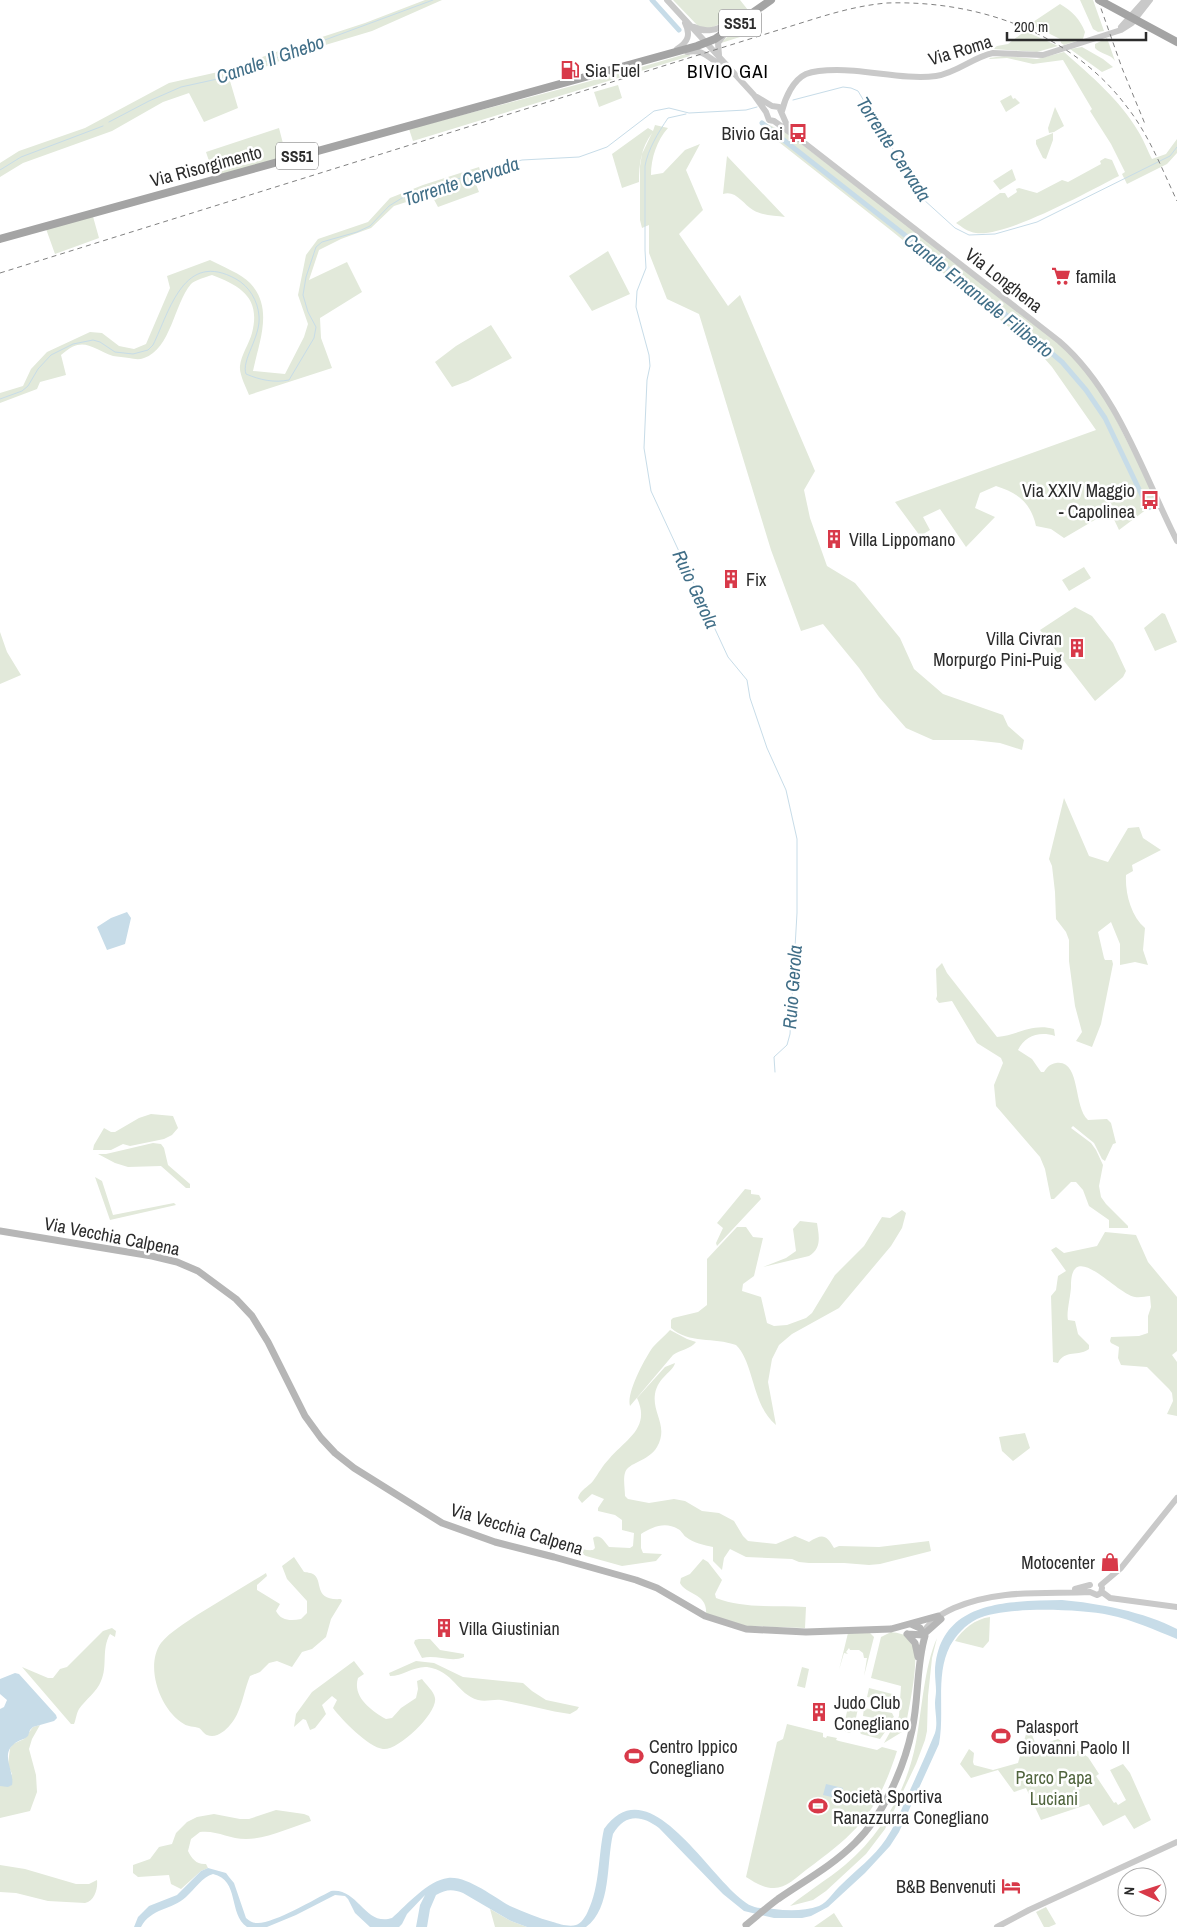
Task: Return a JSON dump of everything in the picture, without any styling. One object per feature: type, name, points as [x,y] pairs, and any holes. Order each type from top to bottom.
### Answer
[{"type":"main road","name":"SS51","points":[[705,41],[737,23],[770,0]]},
{"type":"main road","points":[[1099,0],[1177,42]]},
{"type":"main road","name":"Via Risorgimento","points":[[0,238],[594,74],[705,41]]},
{"type":"main road","name":"Via Risorgimento","points":[[594,74],[647,61],[705,41]]},
{"type":"main road","name":"Via Vecchia Calpena","points":[[0,1231],[152,1256],[177,1262],[198,1271],[225,1290],[252,1316],[268,1342],[305,1416],[335,1453],[354,1468],[442,1523],[495,1542],[554,1556],[636,1580],[657,1588],[705,1616],[728,1625],[752,1630],[791,1632],[891,1629]]},
{"type":"main road","points":[[891,1629],[940,1617]]},
{"type":"main road","points":[[891,1629],[917,1636],[924,1634],[940,1617]]},
{"type":"main road","points":[[744,1926],[848,1850],[880,1812],[912,1731],[924,1634],[918,1627],[911,1624]]},
{"type":"main road","points":[[897,1773],[909,1722],[918,1656],[915,1643],[907,1634]]},
{"type":"street","points":[[667,0],[705,41],[719,61]]},
{"type":"street","name":"Via Roma","points":[[1116,31],[1125,24],[1144,0]]},
{"type":"street","name":"Via Roma","points":[[773,105],[787,94],[803,76],[815,72],[847,70],[925,76],[940,75],[988,54],[1004,52],[1040,55],[1126,28],[1132,24],[1150,0]]},
{"type":"street","points":[[677,49],[685,44],[689,34],[680,16]]},
{"type":"street","points":[[690,26],[702,31],[709,31],[737,23]]},
{"type":"street","points":[[719,61],[717,49],[719,40],[737,23]]},
{"type":"street","name":"Via Risorgimento","points":[[647,61],[698,50],[719,61]]},
{"type":"street","name":"Via Longhena","points":[[719,61],[727,66],[754,95],[768,118],[802,141],[1072,353],[1096,380],[1107,396],[1177,541]]},
{"type":"street","name":"Via Roma","points":[[782,113],[787,94]]},
{"type":"street","name":"Via Longhena","points":[[754,95],[779,107],[786,123],[802,141]]},
{"type":"street","points":[[766,112],[773,105]]},
{"type":"street","points":[[774,121],[780,118],[782,113]]},
{"type":"street","points":[[1090,1588],[1093,1595],[1097,1595],[1177,1498]]},
{"type":"street","points":[[919,1679],[926,1640],[940,1617],[961,1605],[981,1598],[994,1595],[1090,1588],[1096,1582],[1110,1598],[1177,1607]]},
{"type":"street","points":[[918,1656],[924,1634]]},
{"type":"street","points":[[997,1927],[1050,1900],[1177,1842]]},
{"type":"green space","points":[[425,0],[442,0],[372,31],[302,52],[230,81],[238,108],[204,122],[189,93],[163,102],[112,131],[23,163],[0,177],[0,163],[19,151],[85,128],[169,83],[227,70],[365,23]]},
{"type":"green space","points":[[673,0],[740,0],[748,10],[709,29],[698,26]]},
{"type":"green space","points":[[1080,0],[1093,0],[1104,31],[1098,32],[1093,29]]},
{"type":"green space","points":[[1060,4],[1081,23],[1085,32],[1083,39],[1064,45],[1060,39],[1030,24]]},
{"type":"green space","points":[[750,22],[756,32],[721,43],[727,37]]},
{"type":"green space","points":[[1025,31],[1058,46],[1037,52],[993,49],[997,46],[1008,44]]},
{"type":"green space","points":[[1107,38],[1115,61],[1095,48],[1095,44]]},
{"type":"green space","points":[[1082,47],[1113,67],[1102,72],[1070,49]]},
{"type":"green space","points":[[1064,52],[1123,109],[1140,134],[1152,159],[1166,154],[1177,139],[1177,153],[1167,164],[1127,184],[1122,174],[1125,172],[1111,144],[1090,111],[1092,109],[1063,60],[1033,64],[1007,58],[989,58],[1004,56],[1037,59]]},
{"type":"green space","points":[[689,53],[690,56],[413,141],[409,129],[584,83]]},
{"type":"green space","points":[[618,85],[622,98],[599,107],[594,92]]},
{"type":"green space","points":[[1011,95],[1013,99],[1015,98],[1020,103],[1006,112],[1000,101]]},
{"type":"green space","points":[[1055,107],[1064,126],[1049,133],[1048,128]]},
{"type":"green space","points":[[763,122],[783,130],[1059,341],[1096,380],[1159,504],[1151,510],[1147,509],[1119,530],[1110,511],[1064,538],[1051,529],[1036,526],[1031,511],[1022,500],[1011,492],[996,486],[980,493],[975,508],[995,517],[966,547],[940,509],[923,517],[930,530],[920,536],[895,502],[1096,430],[1052,367],[1037,350],[893,232],[761,128]]},
{"type":"green space","points":[[655,125],[668,128],[655,150],[651,175],[663,173],[685,150],[700,144],[686,170],[703,210],[679,234],[728,306],[740,295],[815,471],[804,490],[810,518],[827,566],[855,583],[900,638],[914,669],[943,694],[1003,715],[1008,726],[1024,740],[1022,750],[1000,743],[973,740],[933,740],[906,728],[879,697],[859,668],[823,624],[801,631],[771,550],[699,314],[667,299],[649,253],[649,225],[642,228],[640,220],[640,166],[642,154],[639,169],[639,182],[622,188],[612,154],[648,128],[653,131]],"holes":[[[652,133],[642,154],[645,144]]]},
{"type":"green space","points":[[279,128],[287,159],[215,179],[206,152]]},
{"type":"green space","points":[[1053,133],[1053,140],[1046,159],[1043,158],[1036,140]]},
{"type":"green space","points":[[727,156],[785,217],[757,212],[736,196],[728,193],[723,194]]},
{"type":"green space","points":[[1105,158],[1112,160],[1119,176],[1048,212],[1007,228],[990,232],[976,233],[956,223],[1000,193],[1005,193],[1008,198],[1017,192],[1016,189],[1019,188],[1037,193],[1062,180],[1068,182],[1101,164],[1100,161]]},
{"type":"green space","points":[[479,167],[482,176],[474,179],[479,192],[438,207],[431,194],[394,206],[371,228],[341,239],[319,250],[309,280],[347,262],[362,292],[320,318],[321,338],[332,368],[249,395],[240,366],[252,333],[254,311],[251,302],[240,289],[212,275],[191,284],[180,303],[166,336],[153,353],[142,359],[135,359],[113,356],[81,344],[61,355],[66,375],[40,382],[37,389],[0,403],[0,393],[23,386],[31,369],[47,352],[90,332],[102,333],[119,346],[134,349],[146,344],[170,288],[167,276],[210,260],[237,273],[250,283],[261,303],[263,326],[253,371],[285,374],[304,337],[308,324],[298,295],[306,255],[318,239],[368,222],[390,198]]},
{"type":"green space","points":[[1012,169],[1016,180],[1000,190],[993,181]]},
{"type":"green space","points":[[92,213],[99,238],[55,254],[45,226]]},
{"type":"green space","points":[[608,251],[630,294],[592,311],[569,276]]},
{"type":"green space","points":[[491,325],[512,358],[468,381],[452,387],[435,362],[456,346]]},
{"type":"green space","points":[[1084,567],[1091,578],[1069,591],[1062,580]]},
{"type":"green space","points":[[1075,607],[1092,616],[1113,643],[1126,671],[1123,677],[1095,701],[1040,630]]},
{"type":"green space","points":[[1162,613],[1165,614],[1177,642],[1155,651],[1144,628]]},
{"type":"green space","points":[[0,632],[7,652],[21,675],[0,684]]},
{"type":"green space","points":[[1064,798],[1089,856],[1108,862],[1128,828],[1139,827],[1143,838],[1161,850],[1132,865],[1133,871],[1126,875],[1130,904],[1136,917],[1145,928],[1143,950],[1148,965],[1135,962],[1120,965],[1120,944],[1111,922],[1098,932],[1104,958],[1105,960],[1112,960],[1113,964],[1101,1024],[1092,1047],[1076,1041],[1082,1032],[1075,1006],[1069,961],[1069,940],[1066,932],[1056,919],[1052,866],[1049,859]]},
{"type":"green space","points":[[942,963],[947,973],[997,1037],[1039,1027],[1054,1029],[1055,1036],[1043,1034],[1033,1036],[1024,1041],[1018,1050],[1032,1059],[1041,1072],[1044,1072],[1052,1064],[1064,1064],[1069,1068],[1073,1076],[1083,1114],[1088,1120],[1107,1119],[1111,1123],[1116,1143],[1113,1144],[1105,1161],[1102,1159],[1094,1143],[1073,1126],[1071,1128],[1091,1143],[1096,1150],[1103,1165],[1099,1186],[1101,1197],[1128,1228],[1109,1228],[1109,1220],[1089,1206],[1083,1190],[1076,1182],[1071,1182],[1054,1199],[1051,1199],[1045,1169],[1040,1157],[996,1106],[994,1085],[1003,1063],[1001,1058],[977,1043],[952,1001],[939,1003],[936,999],[936,969]]},
{"type":"green space","points":[[151,1114],[173,1116],[178,1128],[172,1135],[164,1139],[130,1146],[123,1144],[111,1150],[93,1150],[104,1128],[115,1132],[139,1118]]},
{"type":"green space","points":[[153,1143],[161,1144],[164,1148],[168,1165],[190,1184],[190,1188],[186,1188],[161,1166],[128,1167],[98,1154],[106,1154]]},
{"type":"green space","points":[[95,1177],[102,1181],[113,1215],[174,1203],[176,1205],[110,1220]]},
{"type":"green space","points":[[745,1189],[751,1190],[751,1194],[759,1195],[761,1199],[717,1246],[716,1243],[723,1228],[717,1223]]},
{"type":"green space","points":[[902,1210],[906,1213],[902,1228],[891,1246],[839,1308],[792,1334],[779,1345],[772,1359],[768,1382],[776,1425],[762,1407],[746,1362],[736,1345],[686,1336],[671,1328],[671,1320],[673,1318],[698,1312],[707,1305],[707,1259],[737,1227],[746,1227],[753,1237],[763,1238],[754,1276],[743,1284],[742,1291],[761,1297],[767,1323],[774,1326],[787,1325],[806,1318],[812,1313],[835,1275],[864,1246],[882,1217],[890,1218]]},
{"type":"green space","points":[[800,1221],[817,1223],[819,1241],[813,1253],[809,1256],[763,1267],[786,1258],[796,1251],[793,1229]]},
{"type":"green space","points":[[1105,1232],[1136,1235],[1148,1262],[1177,1297],[1177,1351],[1172,1355],[1177,1362],[1177,1416],[1167,1414],[1173,1401],[1172,1393],[1169,1389],[1147,1367],[1121,1365],[1118,1358],[1119,1347],[1110,1341],[1111,1337],[1139,1336],[1148,1333],[1148,1316],[1151,1307],[1150,1296],[1135,1297],[1127,1294],[1086,1267],[1078,1267],[1073,1272],[1068,1320],[1075,1321],[1078,1334],[1089,1345],[1089,1349],[1081,1353],[1064,1356],[1058,1363],[1053,1362],[1051,1296],[1056,1290],[1058,1276],[1066,1271],[1051,1250],[1056,1247],[1064,1253],[1097,1246]]},
{"type":"green space","points":[[670,1330],[696,1342],[673,1355],[630,1406],[633,1385],[641,1367],[653,1347]]},
{"type":"green space","points":[[675,1363],[659,1383],[655,1394],[656,1408],[661,1426],[660,1440],[657,1447],[649,1456],[630,1466],[625,1473],[625,1496],[628,1499],[649,1503],[674,1499],[685,1501],[702,1511],[719,1513],[734,1521],[748,1541],[776,1544],[795,1536],[809,1542],[823,1537],[829,1540],[834,1548],[839,1546],[879,1547],[929,1541],[931,1551],[869,1565],[809,1563],[792,1559],[746,1557],[730,1549],[724,1558],[722,1570],[713,1561],[713,1547],[692,1541],[679,1530],[668,1525],[654,1527],[641,1534],[643,1553],[662,1554],[656,1561],[622,1566],[586,1556],[567,1545],[565,1542],[570,1540],[580,1548],[593,1550],[595,1548],[593,1538],[598,1536],[609,1547],[630,1548],[633,1546],[634,1533],[622,1530],[622,1520],[615,1515],[598,1511],[604,1499],[592,1494],[582,1503],[578,1498],[607,1462],[635,1432],[641,1417],[641,1408],[637,1398],[665,1367]]},
{"type":"green space","points":[[1025,1433],[1030,1448],[1013,1461],[1002,1451],[999,1437]]},
{"type":"green space","points":[[294,1557],[304,1572],[316,1577],[322,1594],[332,1599],[341,1599],[342,1601],[331,1619],[326,1637],[312,1649],[302,1652],[292,1667],[277,1661],[269,1663],[260,1672],[250,1676],[237,1715],[226,1730],[220,1734],[210,1736],[199,1728],[187,1726],[168,1709],[158,1688],[154,1664],[156,1653],[161,1643],[173,1631],[188,1621],[266,1573],[267,1576],[257,1585],[257,1590],[280,1604],[276,1611],[281,1617],[290,1620],[301,1619],[307,1613],[307,1601],[287,1579],[282,1566]]},
{"type":"green space","points":[[703,1559],[708,1562],[722,1580],[715,1594],[716,1598],[738,1604],[806,1607],[805,1628],[746,1626],[706,1614],[704,1602],[680,1583],[681,1578],[690,1574]]},
{"type":"green space","points":[[990,1617],[989,1641],[983,1648],[955,1641],[970,1625]]},
{"type":"green space","points":[[112,1628],[116,1631],[115,1637],[110,1634],[107,1640],[101,1681],[97,1689],[79,1709],[74,1724],[71,1724],[22,1667],[48,1678],[53,1678],[60,1669],[67,1667],[103,1631]]},
{"type":"green space","points":[[891,1632],[905,1635],[912,1641],[915,1669],[906,1725],[904,1725],[902,1732],[884,1743],[899,1716],[901,1686],[871,1678],[881,1637]]},
{"type":"green space","points":[[848,1633],[870,1633],[874,1637],[864,1676],[867,1658],[864,1658],[863,1653],[859,1650],[850,1650],[849,1648],[846,1652],[848,1654],[844,1653],[839,1670]]},
{"type":"green space","points":[[937,1638],[932,1658],[925,1740],[916,1764],[885,1829],[866,1854],[826,1891],[813,1900],[790,1906],[858,1853],[891,1810],[912,1760],[926,1675]]},
{"type":"green space","points":[[430,1639],[440,1650],[464,1654],[464,1657],[459,1659],[422,1658],[414,1643],[415,1640]]},
{"type":"green space","points":[[354,1661],[364,1674],[358,1678],[357,1685],[364,1703],[386,1719],[392,1718],[401,1708],[416,1698],[417,1681],[422,1679],[432,1690],[435,1698],[430,1713],[407,1738],[390,1748],[383,1749],[377,1747],[356,1732],[333,1708],[337,1700],[332,1696],[322,1705],[326,1714],[315,1728],[310,1730],[306,1720],[303,1719],[294,1727],[296,1714],[312,1692]]},
{"type":"green space","points":[[416,1661],[434,1663],[463,1677],[523,1683],[546,1700],[579,1707],[570,1714],[501,1700],[478,1700],[465,1693],[443,1673],[427,1667],[390,1676],[389,1673]]},
{"type":"green space","points":[[802,1667],[809,1669],[805,1688],[797,1686]]},
{"type":"green space","points":[[869,1688],[896,1695],[896,1703],[867,1697]]},
{"type":"green space","points":[[849,1702],[859,1704],[853,1731],[849,1733],[843,1730]]},
{"type":"green space","points":[[864,1708],[892,1713],[894,1717],[890,1721],[863,1716]]},
{"type":"green space","name":"Società Sportiva Ranazzurra Conegliano","points":[[787,1724],[823,1733],[823,1737],[826,1738],[827,1736],[837,1738],[836,1740],[839,1741],[877,1750],[882,1747],[897,1751],[882,1790],[864,1820],[824,1857],[791,1882],[778,1888],[770,1888],[746,1877],[777,1742],[783,1739]]},
{"type":"green space","points":[[40,1725],[29,1749],[36,1775],[37,1792],[30,1811],[0,1818],[0,1786],[12,1774],[8,1765],[10,1748],[13,1744],[24,1739],[33,1727]]},
{"type":"green space","points":[[861,1725],[884,1730],[885,1732],[880,1739],[861,1734],[859,1731]]},
{"type":"green space","name":"Parco Papa Luciani","points":[[1031,1732],[1036,1745],[1045,1747],[1046,1752],[1049,1742],[1058,1739],[1088,1757],[1099,1774],[1096,1776],[1114,1803],[1116,1802],[1118,1805],[1126,1800],[1110,1770],[1123,1764],[1130,1773],[1151,1820],[1134,1829],[1125,1815],[1103,1826],[1089,1804],[1041,1820],[1026,1788],[1014,1792],[998,1770],[971,1778],[960,1764],[969,1749],[974,1753],[974,1765],[993,1770],[1018,1763],[1026,1734]]},
{"type":"green space","points":[[276,1810],[304,1814],[309,1816],[311,1821],[271,1835],[246,1839],[212,1832],[200,1832],[191,1839],[188,1851],[195,1861],[200,1864],[206,1864],[208,1868],[201,1871],[181,1889],[171,1884],[169,1875],[138,1877],[133,1873],[133,1865],[150,1859],[159,1847],[172,1844],[176,1833],[187,1822],[197,1817],[214,1814],[249,1819]]},
{"type":"green space","points":[[0,1865],[25,1869],[76,1884],[89,1884],[97,1880],[97,1887],[91,1900],[85,1903],[48,1901],[16,1893],[0,1892]]},
{"type":"green space","points":[[1046,1907],[1056,1924],[1049,1927],[1044,1927],[1036,1912]]},
{"type":"green space","points":[[490,1909],[511,1921],[527,1927],[495,1927]]},
{"type":"green space","points":[[834,1913],[843,1927],[814,1927]]},
{"type":"water","points":[[127,912],[131,918],[125,944],[107,950],[97,927],[111,918]]},
{"type":"water","points":[[1062,1600],[1090,1603],[1136,1613],[1177,1629],[1177,1639],[1118,1617],[1080,1611],[1023,1610],[1005,1612],[977,1619],[969,1624],[955,1638],[945,1657],[939,1744],[899,1832],[890,1846],[865,1873],[828,1907],[811,1916],[802,1918],[774,1918],[744,1911],[723,1894],[659,1828],[646,1820],[634,1818],[623,1822],[613,1834],[604,1897],[594,1919],[586,1927],[527,1927],[511,1921],[463,1893],[450,1890],[436,1895],[430,1909],[427,1927],[416,1927],[420,1905],[425,1895],[407,1914],[399,1927],[370,1927],[355,1913],[345,1896],[335,1895],[267,1927],[247,1927],[237,1914],[231,1890],[227,1883],[221,1877],[213,1874],[202,1880],[180,1901],[150,1916],[141,1927],[134,1927],[138,1917],[149,1906],[177,1895],[201,1871],[208,1868],[226,1873],[234,1883],[246,1918],[255,1923],[273,1920],[331,1891],[340,1891],[348,1895],[375,1917],[383,1919],[392,1918],[425,1888],[440,1880],[456,1878],[464,1880],[510,1906],[536,1917],[564,1925],[576,1925],[585,1917],[595,1891],[604,1829],[622,1812],[642,1810],[661,1819],[681,1836],[737,1895],[752,1906],[791,1910],[819,1906],[876,1852],[897,1820],[935,1733],[935,1672],[939,1648],[949,1631],[962,1618],[979,1609],[999,1604]]},
{"type":"water","points":[[15,1673],[19,1674],[57,1718],[54,1721],[33,1727],[28,1736],[10,1748],[8,1758],[12,1785],[8,1787],[0,1786],[0,1709],[4,1707],[7,1700],[0,1694],[0,1679]]},
{"type":"water","points":[[826,1784],[843,1788],[840,1799],[823,1795]]},
{"type":"waterway","name":"Canale Il Ghebo","points":[[109,122],[181,87],[222,78],[433,0]]},
{"type":"waterway","name":"Canale Emanuele Filiberto","points":[[652,0],[679,30]]},
{"type":"waterway","name":"Torrente Cervada","points":[[793,100],[843,87],[858,91],[923,199],[955,228],[969,235],[995,234],[1037,222],[1170,156],[1177,147]]},
{"type":"waterway","name":"Torrente Cervada","points":[[0,399],[22,391],[28,386],[38,369],[51,355],[73,344],[93,340],[100,342],[115,352],[133,354],[148,350],[153,345],[181,288],[191,278],[203,272],[218,272],[236,279],[249,290],[255,300],[259,324],[246,362],[246,374],[267,380],[289,380],[314,338],[316,327],[308,312],[303,295],[306,277],[316,247],[322,242],[357,232],[370,226],[389,206],[402,198],[490,168],[522,160],[579,157],[607,147],[654,111],[669,108],[689,113],[746,110],[757,107]]},
{"type":"waterway","name":"Ruio Gerola","points":[[686,114],[668,118],[651,147],[645,166],[646,268],[637,291],[636,307],[649,355],[650,366],[647,380],[644,448],[651,491],[728,657],[747,680],[750,698],[767,748],[786,790],[797,839],[797,913],[790,1034],[787,1045],[774,1057],[775,1072]]},
{"type":"waterway","name":"Canale Emanuele Filiberto","points":[[762,123],[999,309],[1062,362],[1086,390],[1105,418],[1148,508]]},
{"type":"waterway","name":"Canale Il Ghebo","points":[[0,170],[21,157],[103,126]]},
{"type":"railway","points":[[1098,0],[1122,68],[1145,124]]},
{"type":"railway","points":[[0,273],[817,18],[869,5],[887,3],[955,8],[988,15],[1021,26],[1051,41],[1079,59],[1105,81],[1135,118],[1155,152],[1177,201]]},
{"type":"place","name":"Sia Fuel","points":[[570,70]]},
{"type":"place","name":"Bivio Gai","points":[[798,133]]},
{"type":"place","name":"famila","points":[[1061,276]]},
{"type":"place","name":"Via XXIV Maggio - Capolinea","points":[[1150,500]]},
{"type":"place","name":"Villa Lippomano","points":[[834,539]]},
{"type":"place","name":"Fix","points":[[731,579]]},
{"type":"place","name":"Villa Civran Morpurgo Pini-Puig","points":[[1077,648]]},
{"type":"place","name":"Motocenter","points":[[1110,1562]]},
{"type":"place","name":"Villa Giustinian","points":[[444,1628]]},
{"type":"place","name":"Judo Club Conegliano","points":[[819,1712]]},
{"type":"place","name":"Palasport Giovanni Paolo II","points":[[1001,1736]]},
{"type":"place","name":"Centro Ippico Conegliano","points":[[634,1756]]},
{"type":"place","name":"Società Sportiva Ranazzurra Conegliano","points":[[818,1806]]},
{"type":"place","name":"B&B Benvenuti","points":[[1011,1886]]},
{"type":"district","name":"BIVIO GAI","points":[[728,71]]}]
